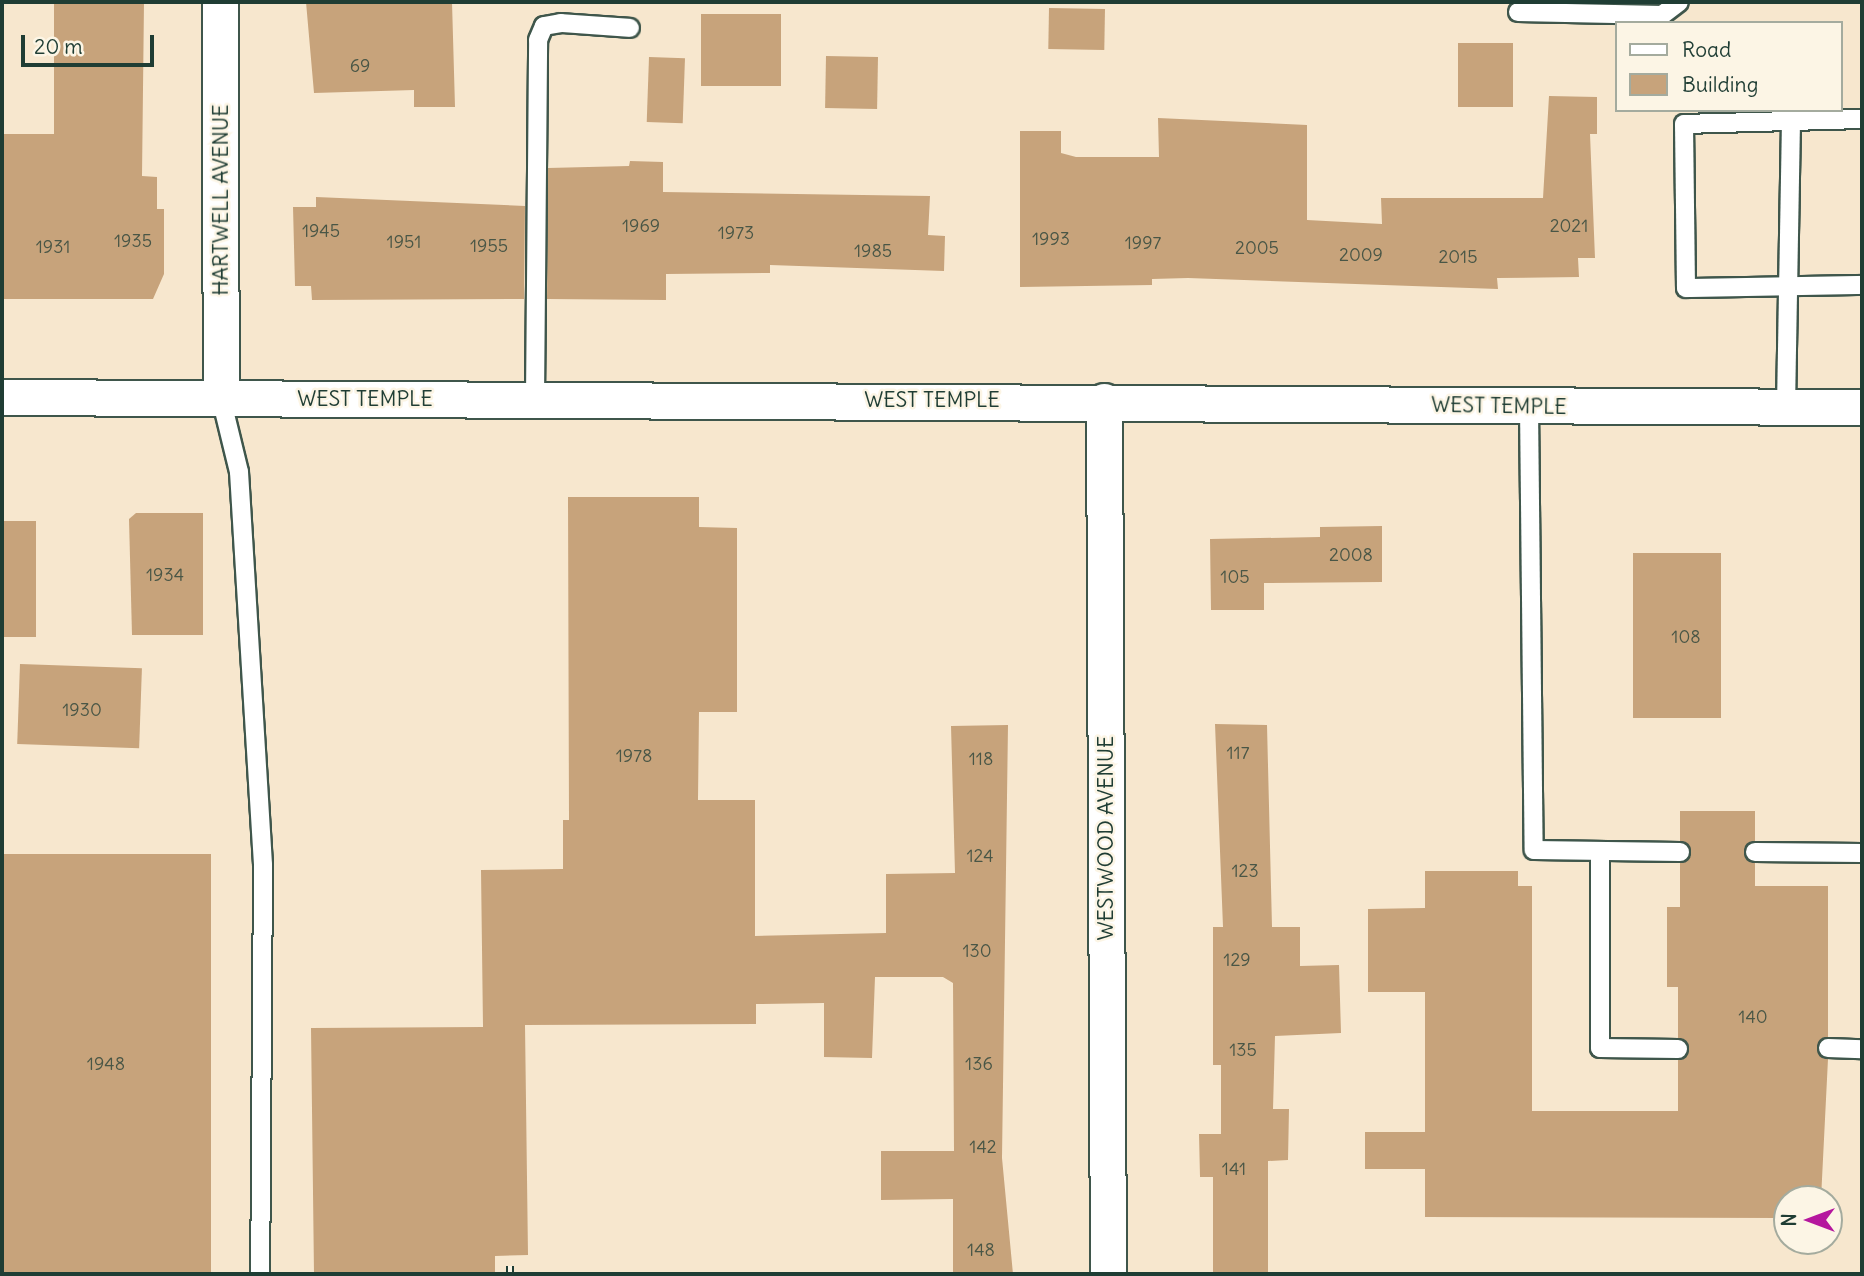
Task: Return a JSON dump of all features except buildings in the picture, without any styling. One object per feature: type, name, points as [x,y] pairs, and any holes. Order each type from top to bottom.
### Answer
[{"type":"street","name":"HARTWELL AVENUE","points":[[220,2],[221,398]]},
{"type":"street","name":"WEST TEMPLE","points":[[2,397],[1862,407]]},
{"type":"street","name":"WESTWOOD AVENUE","points":[[1104,401],[1108,1274]]},
{"type":"lane","points":[[1518,12],[1661,15],[1679,2]]},
{"type":"lane","points":[[535,399],[538,40],[544,26],[561,23],[630,29]]},
{"type":"lane","points":[[1862,120],[1684,124],[1686,288],[1862,285]]},
{"type":"lane","points":[[1786,407],[1791,287],[1791,121]]},
{"type":"lane","points":[[221,398],[239,472],[263,865],[260,1274]]},
{"type":"lane","points":[[1529,407],[1534,850],[1680,852]]},
{"type":"lane","points":[[1600,851],[1600,1048],[1678,1049]]},
{"type":"lane","points":[[1755,852],[1862,853]]},
{"type":"lane","points":[[1828,1048],[1862,1049]]},
{"type":"railway","points":[[510,1266],[510,1274]]}]
